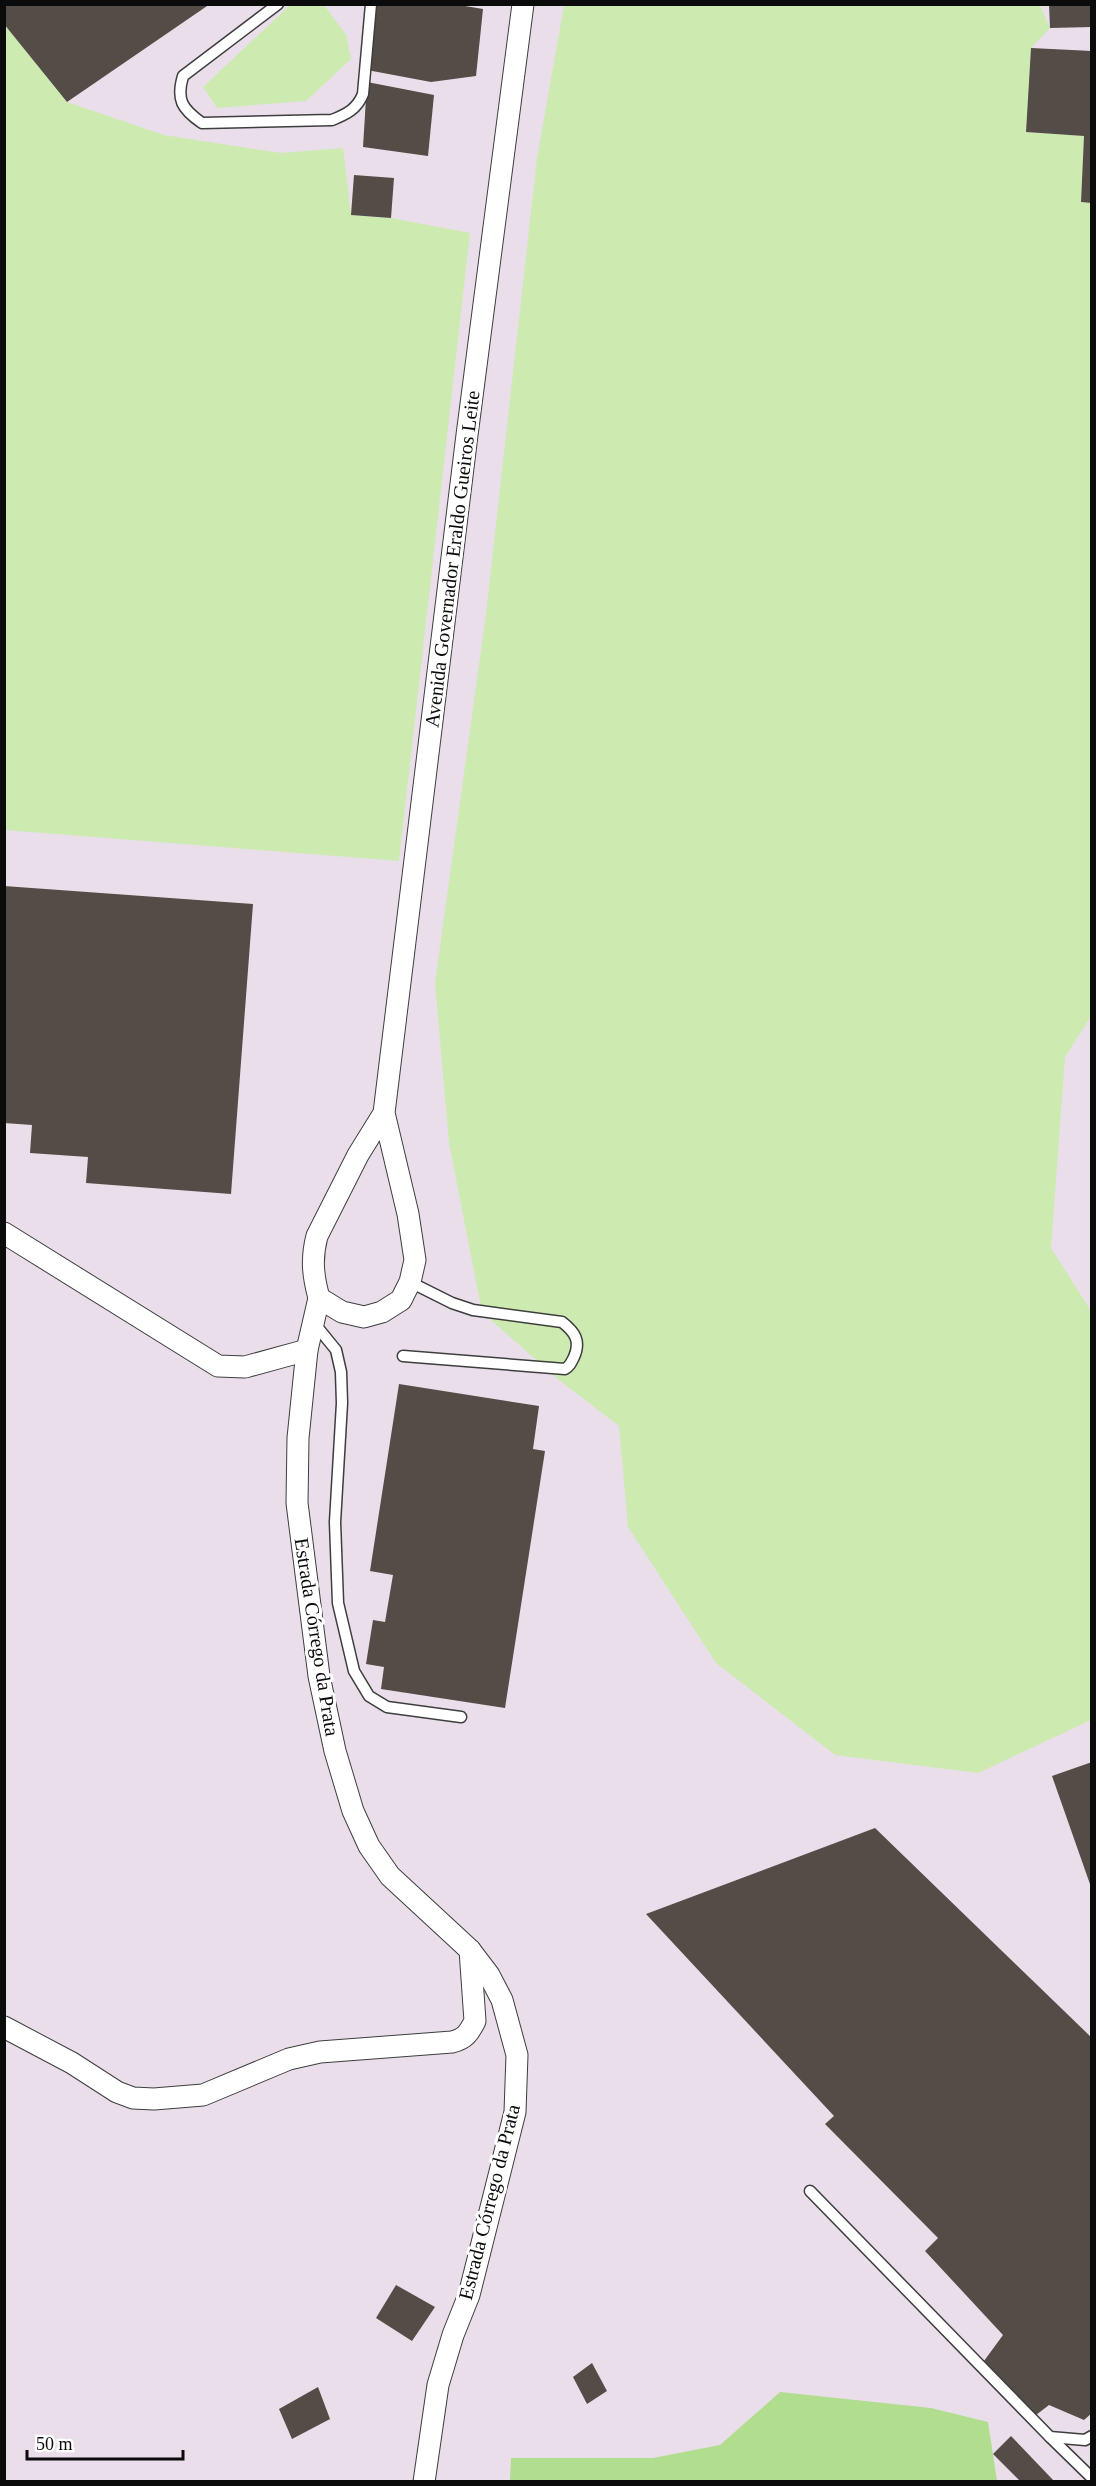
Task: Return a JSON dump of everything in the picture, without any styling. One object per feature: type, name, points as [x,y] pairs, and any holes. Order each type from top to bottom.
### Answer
[{"type":"street","name":"Avenida Governador Eraldo Gueiros Leite","points":[[384,1113],[358,1155],[317,1236],[312,1262],[319,1298],[342,1312],[364,1317],[382,1312],[401,1300],[410,1282],[416,1260],[408,1214],[384,1113],[465,447],[523,4]]},
{"type":"street","points":[[4,1233],[218,1366],[245,1367],[307,1350]]},
{"type":"street","name":"Estrada Córrego da Prata","points":[[319,1298],[307,1350],[298,1438],[297,1503],[319,1676],[335,1751],[353,1811],[369,1846],[390,1876],[470,1950],[489,1975],[502,2000],[517,2055],[515,2112],[468,2295],[438,2385],[424,2481]]},
{"type":"street","points":[[4,2027],[133,2098],[154,2099],[202,2095],[299,2057],[320,2052],[461,2040],[470,2032],[475,2021],[470,1950]]},
{"type":"lane","points":[[278,4],[183,76],[180,100],[189,114],[202,123],[332,120],[346,115],[358,106],[363,94],[371,4]]},
{"type":"lane","points":[[403,1356],[565,1369],[569,1367],[577,1350],[577,1339],[572,1330],[561,1322],[473,1310],[452,1303],[410,1282]]},
{"type":"lane","points":[[314,1323],[336,1350],[341,1372],[342,1402],[335,1522],[338,1603],[354,1671],[369,1696],[387,1707],[461,1717]]},
{"type":"lane","points":[[810,2191],[1092,2478]]},
{"type":"lane","points":[[1050,2437],[1085,2440],[1092,2436]]},
{"type":"shaded area","points":[[5,5],[1091,5],[1091,2481],[5,2481]]},
{"type":"green space","points":[[290,5],[324,5],[346,35],[351,59],[306,101],[217,108],[203,87]]},
{"type":"green space","points":[[564,5],[1040,5],[1050,28],[1031,48],[1026,132],[1084,136],[1081,202],[1092,203],[1092,1015],[1065,1057],[1051,1248],[1091,1311],[1091,1720],[978,1773],[835,1755],[716,1663],[628,1527],[619,1426],[559,1380],[482,1312],[449,1143],[435,983],[486,614],[537,158]]},
{"type":"green space","points":[[4,24],[67,102],[164,135],[281,153],[343,148],[351,215],[391,218],[470,233],[399,861],[5,830]]},
{"type":"green space","points":[[780,2392],[931,2408],[988,2422],[997,2481],[510,2481],[511,2458],[653,2458],[720,2445]]},
{"type":"building","points":[[4,4],[210,4],[67,102],[4,24]]},
{"type":"building","points":[[377,4],[453,4],[483,9],[476,76],[431,82],[367,70]]},
{"type":"building","points":[[1049,4],[1092,4],[1092,27],[1050,28]]},
{"type":"building","points":[[1031,48],[1092,51],[1092,203],[1081,202],[1084,136],[1026,132]]},
{"type":"building","points":[[367,82],[434,95],[428,156],[363,147]]},
{"type":"building","points":[[354,175],[394,178],[391,218],[351,215]]},
{"type":"building","points":[[4,886],[253,904],[231,1194],[86,1183],[88,1157],[30,1153],[32,1125],[4,1123]]},
{"type":"building","points":[[399,1384],[539,1406],[533,1449],[545,1451],[505,1708],[381,1689],[384,1667],[366,1664],[373,1620],[385,1622],[393,1575],[370,1571]]},
{"type":"building","points":[[1092,1762],[1092,1887],[1091,1887],[1052,1776]]},
{"type":"building","points":[[875,1828],[1092,2038],[1092,2413],[1084,2420],[1049,2405],[1036,2415],[984,2361],[1003,2335],[925,2251],[938,2238],[825,2124],[834,2116],[646,1914]]},
{"type":"building","points":[[396,2285],[435,2307],[412,2341],[376,2318]]},
{"type":"building","points":[[592,2363],[607,2391],[587,2404],[573,2377]]},
{"type":"building","points":[[318,2387],[330,2419],[292,2439],[279,2409]]},
{"type":"building","points":[[1011,2436],[1055,2482],[1021,2482],[993,2454]]}]
